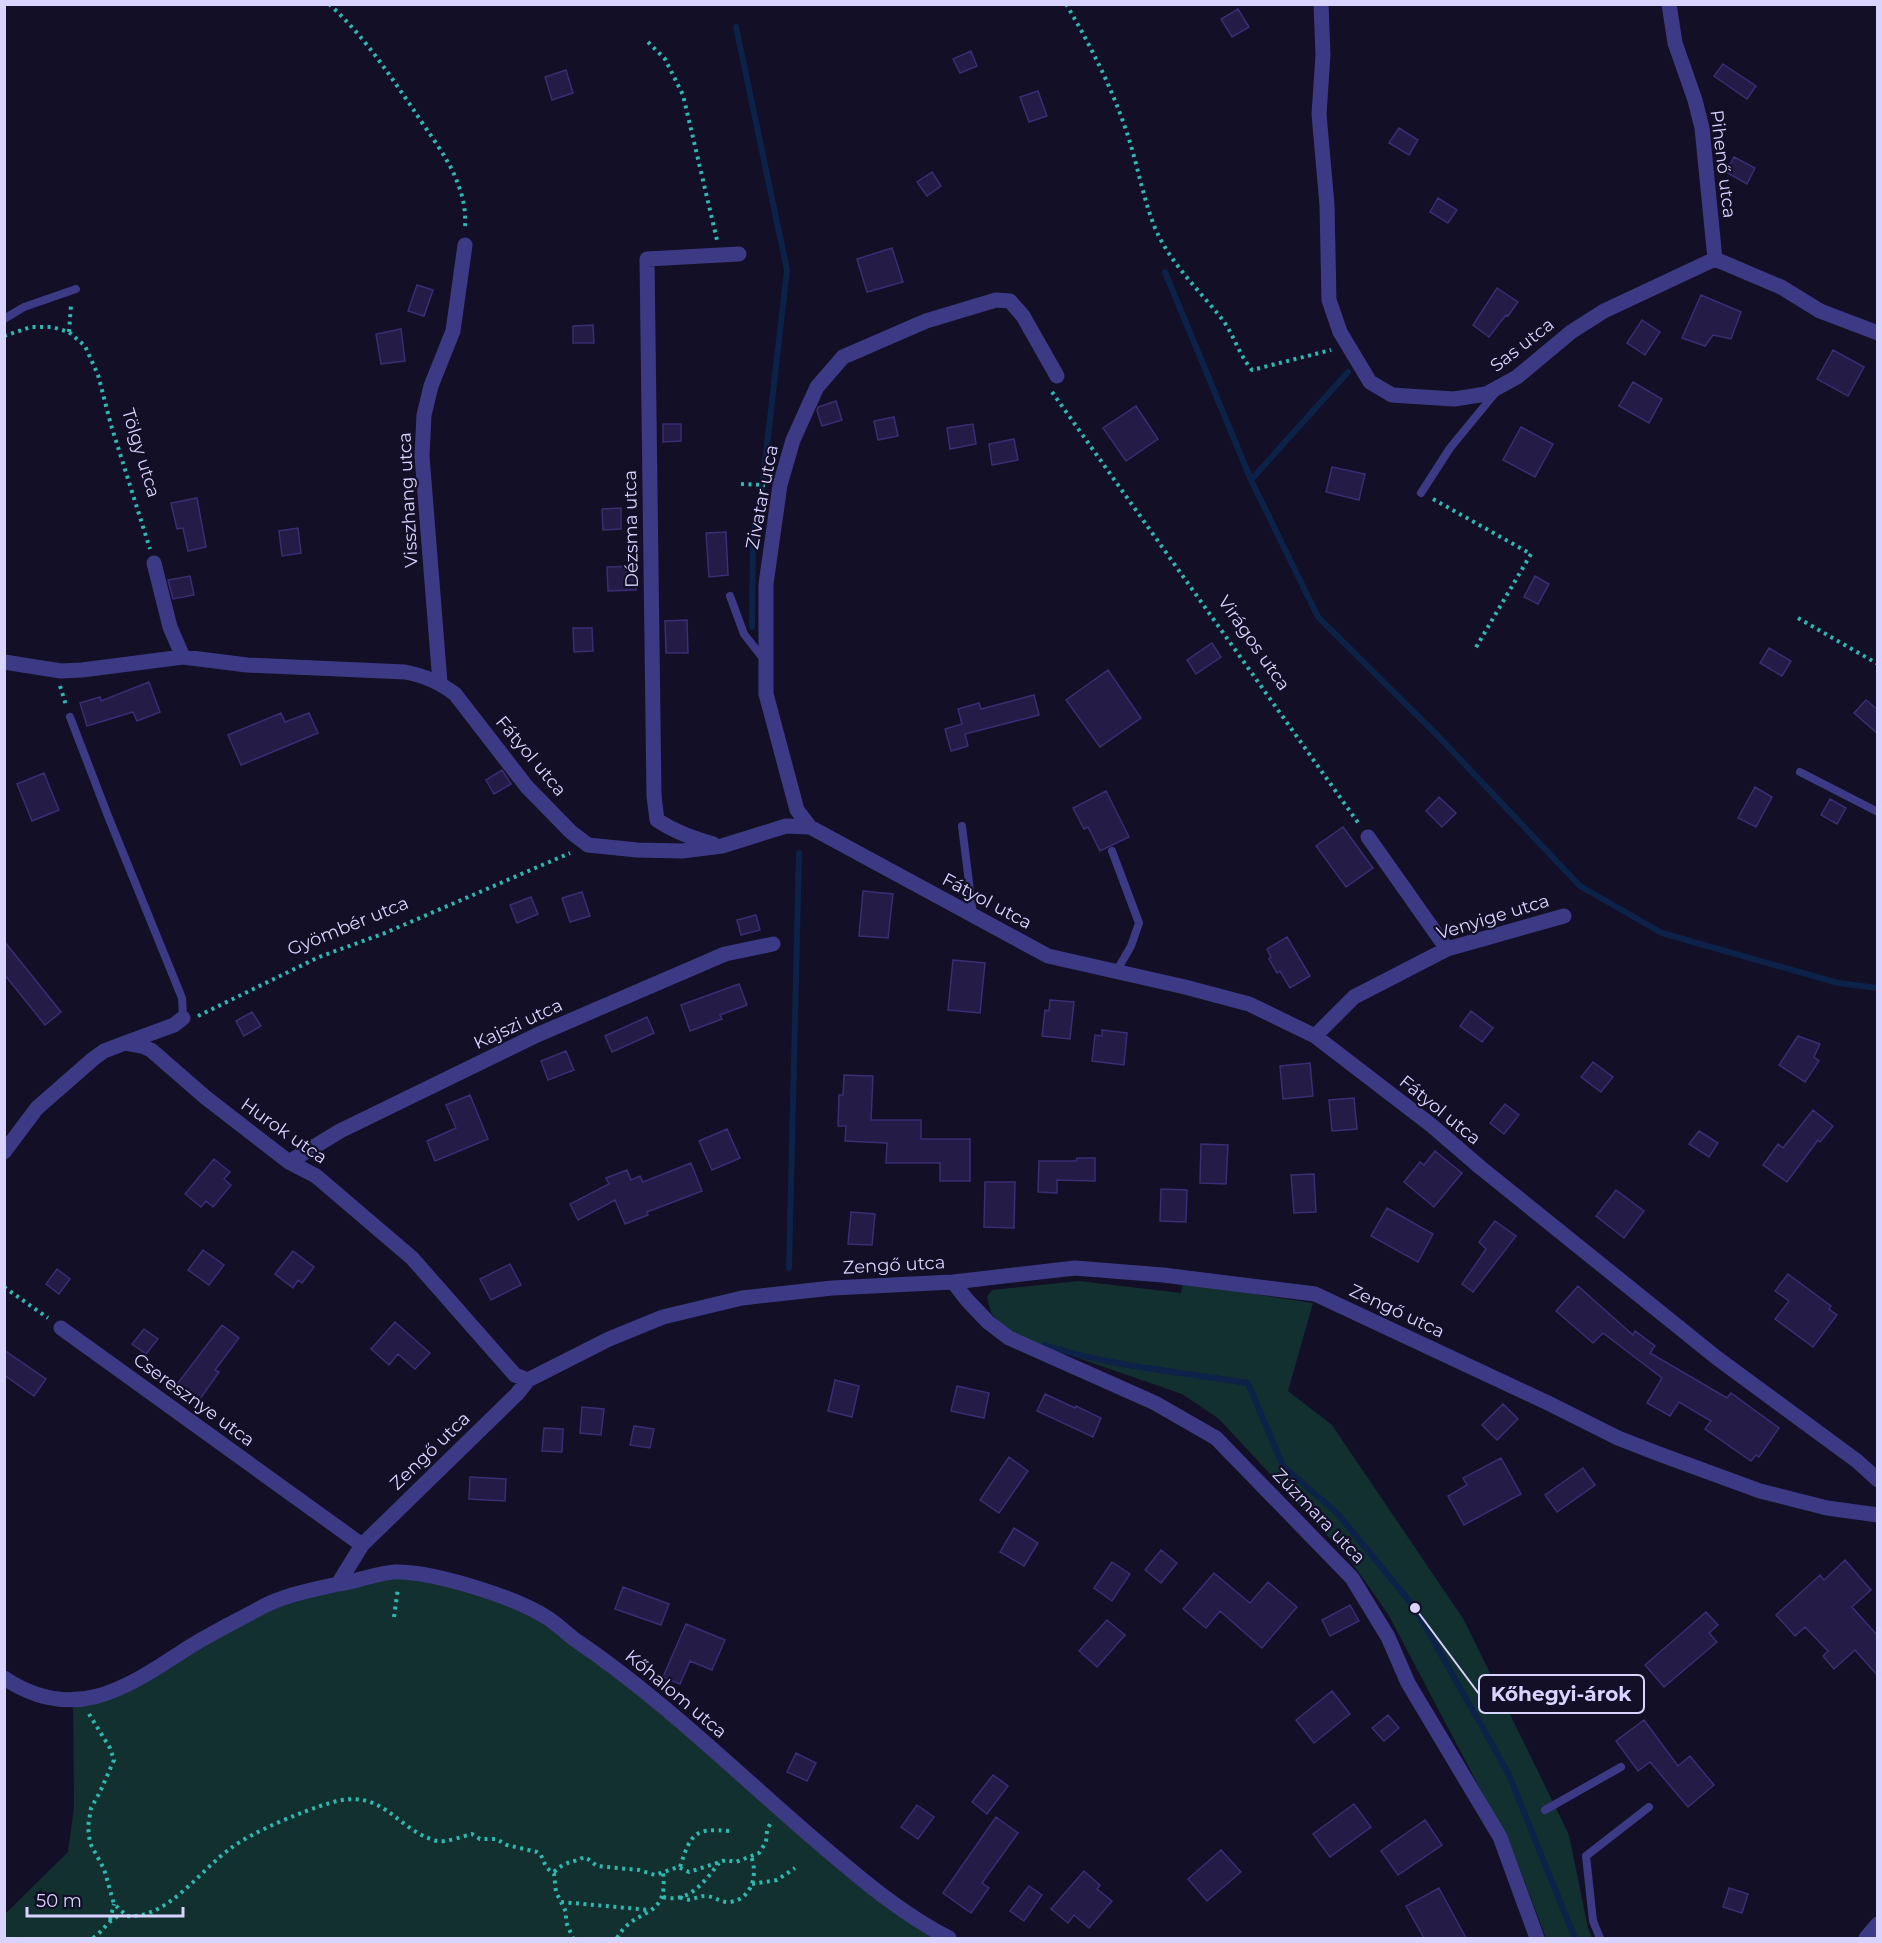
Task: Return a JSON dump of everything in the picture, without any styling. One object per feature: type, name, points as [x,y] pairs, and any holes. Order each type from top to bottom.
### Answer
[{"type":"street","name":"Sas utca","points":[[1322,4],[1323,55],[1319,114],[1327,205],[1329,300],[1340,332],[1370,382],[1392,395],[1454,399],[1486,394],[1517,377],[1571,332],[1604,311],[1715,259]]},
{"type":"street","name":"Pihenő utca","points":[[1669,4],[1675,43],[1695,100],[1702,128],[1715,259]]},
{"type":"street","name":"Visszhang utca","points":[[440,682],[422,456],[424,426],[431,386],[453,331],[465,245]]},
{"type":"street","name":"Dézsma utca","points":[[722,846],[685,836],[657,820],[654,796],[647,259],[739,254]]},
{"type":"street","points":[[1715,259],[1781,287],[1820,311],[1878,333]]},
{"type":"street","name":"Zivatar utca","points":[[810,827],[802,819],[798,810],[766,694],[766,584],[780,485],[793,440],[817,387],[843,357],[905,329],[996,300],[1010,301],[1023,316],[1054,382]]},
{"type":"street","points":[[154,563],[170,627],[183,657]]},
{"type":"street","name":"Fátyol utca","points":[[4,662],[55,670],[82,670],[183,657],[247,665],[405,672],[425,676],[440,682],[455,694],[468,708],[527,788],[588,845]]},
{"type":"street","points":[[588,845],[637,850],[682,851],[722,846],[786,826],[810,827]]},
{"type":"street","name":"Fátyol utca","points":[[810,827],[1048,956],[1249,1004],[1315,1036],[1431,1125],[1480,1168],[1717,1358],[1857,1461],[1878,1480]]},
{"type":"street","points":[[1368,837],[1447,949]]},
{"type":"street","name":"Venyige utca","points":[[1315,1036],[1354,997],[1447,949],[1564,916]]},
{"type":"street","name":"Kajszi utca","points":[[289,1162],[340,1131],[537,1035],[725,954],[773,944]]},
{"type":"street","points":[[4,1152],[37,1108],[104,1052],[174,1025],[183,1018]]},
{"type":"street","name":"Hurok utca","points":[[125,1042],[151,1050],[205,1097],[289,1162],[316,1176],[412,1258],[515,1375],[528,1380]]},
{"type":"street","name":"Zengő utca","points":[[338,1584],[362,1545],[517,1394],[528,1380],[609,1339],[663,1317],[742,1298],[832,1288],[953,1282],[1075,1268],[1163,1275],[1315,1294],[1618,1438],[1659,1455],[1760,1491],[1827,1508],[1878,1515]]},
{"type":"street","name":"Zúzmara utca","points":[[953,1282],[988,1322],[1009,1338],[1155,1403],[1216,1438],[1352,1578],[1388,1637],[1408,1683],[1500,1837],[1537,1938]]},
{"type":"street","name":"Cseresznye utca","points":[[61,1328],[362,1545]]},
{"type":"street","name":"Kőhalom utca","points":[[338,1584],[396,1572],[464,1584],[546,1617],[604,1659],[709,1746],[781,1811],[893,1903],[929,1928],[949,1938]]},
{"type":"street","points":[[4,1678],[29,1691],[51,1698],[73,1700],[98,1696],[123,1688],[207,1637],[279,1600],[338,1584]]},
{"type":"street","points":[[1866,1938],[1878,1924]]},
{"type":"lane","points":[[4,319],[24,307],[74,293]]},
{"type":"lane","points":[[1421,493],[1450,448],[1482,412],[1500,387]]},
{"type":"lane","points":[[730,596],[744,634],[766,662]]},
{"type":"lane","points":[[70,717],[182,998],[183,1018]]},
{"type":"lane","points":[[1800,772],[1878,812]]},
{"type":"lane","points":[[962,826],[973,916]]},
{"type":"lane","points":[[1112,851],[1139,923],[1131,946],[1116,973]]},
{"type":"lane","points":[[1545,1810],[1621,1767]]},
{"type":"lane","points":[[1600,1938],[1593,1922],[1586,1856],[1649,1807]]},
{"type":"path","points":[[329,4],[378,57],[424,124],[458,181],[466,216],[465,245]]},
{"type":"path","points":[[1066,4],[1118,107],[1145,201],[1156,230],[1167,250],[1194,287],[1224,321],[1245,362],[1252,370],[1262,369],[1347,344]]},
{"type":"path","points":[[648,42],[665,59],[683,95],[718,245],[716,256]]},
{"type":"path","points":[[4,336],[31,327],[52,327],[69,332],[74,293]]},
{"type":"path","name":"Tölgy utca","points":[[69,332],[85,346],[98,375],[111,425],[154,563]]},
{"type":"path","name":"Virágos utca","points":[[1054,382],[1368,837]]},
{"type":"path","points":[[1421,493],[1531,554],[1475,649]]},
{"type":"path","points":[[1798,618],[1878,664]]},
{"type":"path","points":[[55,670],[70,717]]},
{"type":"path","name":"Gyömbér utca","points":[[183,1018],[201,1015],[319,957],[385,933],[588,845]]},
{"type":"path","points":[[4,1287],[61,1328]]},
{"type":"path","points":[[394,1617],[398,1588],[396,1572]]},
{"type":"path","points":[[73,1700],[79,1708],[92,1716],[113,1756],[113,1764],[91,1808],[88,1827],[92,1849],[104,1869],[114,1904],[110,1921],[95,1938]]},
{"type":"path","points":[[110,1921],[120,1915],[144,1915],[167,1904],[231,1847],[256,1833],[330,1803],[351,1799],[379,1805],[415,1830],[439,1842],[472,1834],[480,1839],[496,1839],[507,1845],[535,1851],[541,1855],[546,1867],[554,1872]]},
{"type":"path","points":[[554,1872],[565,1863],[584,1857],[597,1866],[639,1870],[655,1875],[673,1868],[680,1867],[689,1872],[726,1860],[736,1862],[764,1847],[767,1831],[781,1811]]},
{"type":"path","points":[[680,1867],[697,1833],[706,1830],[730,1831]]},
{"type":"path","points":[[680,1898],[690,1901],[706,1896],[732,1902],[744,1895],[752,1884],[755,1872],[751,1856]]},
{"type":"path","points":[[663,1897],[680,1898],[703,1884],[720,1862]]},
{"type":"path","points":[[752,1884],[777,1880],[795,1868]]},
{"type":"path","points":[[554,1872],[556,1892],[566,1912],[566,1922],[573,1938]]},
{"type":"path","points":[[616,1938],[628,1922],[659,1904],[663,1897],[663,1873]]},
{"type":"path","points":[[561,1902],[650,1910]]},
{"type":"path","points":[[114,1904],[127,1916]]},
{"type":"green space","points":[[1079,1281],[1181,1293],[1183,1283],[1313,1303],[1288,1391],[1332,1425],[1464,1620],[1569,1835],[1592,1938],[1546,1938],[1513,1851],[1388,1614],[1350,1560],[1219,1419],[1182,1394],[1012,1335],[991,1313],[987,1297],[992,1290]]},
{"type":"green space","points":[[436,1577],[546,1617],[781,1811],[949,1938],[5,1938],[5,1914],[68,1852],[74,1807],[73,1700],[98,1696],[261,1608],[358,1581]]},
{"type":"building","points":[[1238,9],[1249,27],[1232,37],[1221,19]]},
{"type":"building","points":[[971,51],[977,66],[960,73],[953,59]]},
{"type":"building","points":[[1723,64],[1756,86],[1747,99],[1714,76]]},
{"type":"building","points":[[566,70],[573,93],[552,100],[545,77]]},
{"type":"building","points":[[1038,91],[1047,116],[1029,122],[1020,97]]},
{"type":"building","points":[[1399,128],[1418,140],[1409,155],[1389,143]]},
{"type":"building","points":[[1734,157],[1755,168],[1747,184],[1726,172]]},
{"type":"building","points":[[932,172],[941,186],[927,196],[917,182]]},
{"type":"building","points":[[1438,198],[1457,210],[1448,223],[1430,212]]},
{"type":"building","points":[[892,248],[903,282],[867,292],[857,259]]},
{"type":"building","points":[[417,285],[433,290],[424,316],[408,311]]},
{"type":"building","points":[[1497,288],[1518,302],[1489,337],[1473,325]]},
{"type":"building","points":[[1701,295],[1741,312],[1731,339],[1713,335],[1705,346],[1682,338]]},
{"type":"building","points":[[1642,320],[1660,332],[1645,355],[1627,343]]},
{"type":"building","points":[[593,325],[594,343],[573,343],[573,326]]},
{"type":"building","points":[[401,329],[405,361],[381,364],[376,334]]},
{"type":"building","points":[[1833,350],[1864,367],[1848,396],[1817,379]]},
{"type":"building","points":[[1633,382],[1662,399],[1649,423],[1619,406]]},
{"type":"building","points":[[836,401],[842,420],[822,426],[817,411],[818,407]]},
{"type":"building","points":[[1136,406],[1158,439],[1126,461],[1103,428]]},
{"type":"building","points":[[894,417],[898,436],[878,440],[874,421]]},
{"type":"building","points":[[663,424],[681,424],[681,441],[663,442]]},
{"type":"building","points":[[973,424],[976,444],[950,449],[947,428]]},
{"type":"building","points":[[1521,427],[1553,444],[1535,477],[1503,460]]},
{"type":"building","points":[[1014,439],[1018,460],[992,465],[989,444]]},
{"type":"building","points":[[1332,467],[1365,474],[1359,500],[1326,492]]},
{"type":"building","points":[[197,498],[206,547],[188,551],[183,528],[177,529],[171,503]]},
{"type":"building","points":[[621,508],[621,529],[603,530],[602,509]]},
{"type":"building","points":[[298,528],[301,553],[282,556],[279,531]]},
{"type":"building","points":[[726,532],[728,575],[709,577],[706,533]]},
{"type":"building","points":[[636,566],[636,590],[608,591],[607,567]]},
{"type":"building","points":[[190,576],[194,595],[173,599],[168,580]]},
{"type":"building","points":[[1535,576],[1549,584],[1538,604],[1524,597]]},
{"type":"building","points":[[687,620],[688,653],[666,653],[665,621]]},
{"type":"building","points":[[573,628],[592,628],[593,651],[574,652]]},
{"type":"building","points":[[1212,643],[1221,657],[1196,674],[1187,660]]},
{"type":"building","points":[[1769,648],[1791,661],[1782,676],[1760,663]]},
{"type":"building","points":[[1108,670],[1141,718],[1100,747],[1066,700]]},
{"type":"building","points":[[149,682],[160,712],[137,721],[133,712],[87,726],[80,703],[100,697],[101,701]]},
{"type":"building","points":[[1034,695],[1039,715],[965,734],[968,746],[951,751],[945,729],[962,724],[958,709],[979,703],[981,709]]},
{"type":"building","points":[[1866,700],[1878,710],[1878,734],[1854,713]]},
{"type":"building","points":[[281,713],[285,722],[309,713],[318,733],[241,765],[228,735]]},
{"type":"building","points":[[502,770],[511,784],[494,794],[486,780]]},
{"type":"building","points":[[44,773],[59,810],[32,821],[17,784]]},
{"type":"building","points":[[1755,787],[1772,797],[1756,827],[1738,818]]},
{"type":"building","points":[[1106,791],[1129,837],[1100,851],[1088,827],[1084,829],[1073,808]]},
{"type":"building","points":[[1439,797],[1456,813],[1442,827],[1426,811]]},
{"type":"building","points":[[1830,799],[1846,808],[1837,824],[1821,815]]},
{"type":"building","points":[[1343,827],[1373,868],[1346,887],[1316,846]]},
{"type":"building","points":[[863,891],[893,894],[888,938],[859,936]]},
{"type":"building","points":[[582,892],[590,916],[570,922],[562,898]]},
{"type":"building","points":[[531,897],[538,914],[517,923],[510,905]]},
{"type":"building","points":[[756,915],[760,930],[741,935],[737,920]]},
{"type":"building","points":[[1287,937],[1310,976],[1290,988],[1280,971],[1277,973],[1269,959],[1271,957],[1267,949]]},
{"type":"building","points":[[4,941],[61,1012],[45,1025],[4,974]]},
{"type":"building","points":[[953,960],[985,963],[980,1013],[948,1010]]},
{"type":"building","points":[[739,984],[747,1005],[720,1015],[722,1019],[690,1031],[681,1005]]},
{"type":"building","points":[[1050,1000],[1074,1002],[1070,1039],[1042,1036],[1045,1010],[1049,1011]]},
{"type":"building","points":[[1471,1011],[1493,1028],[1482,1042],[1460,1026]]},
{"type":"building","points":[[252,1012],[261,1026],[244,1036],[236,1021]]},
{"type":"building","points":[[647,1017],[654,1033],[612,1052],[605,1036]]},
{"type":"building","points":[[1102,1030],[1127,1033],[1124,1065],[1092,1061],[1095,1035],[1102,1036]]},
{"type":"building","points":[[1798,1036],[1820,1044],[1814,1057],[1819,1061],[1805,1082],[1779,1065]]},
{"type":"building","points":[[566,1051],[574,1070],[548,1080],[541,1061]]},
{"type":"building","points":[[1593,1062],[1613,1077],[1601,1092],[1581,1077]]},
{"type":"building","points":[[1310,1063],[1313,1096],[1283,1099],[1280,1066]]},
{"type":"building","points":[[844,1075],[873,1076],[871,1120],[921,1120],[921,1139],[970,1139],[970,1181],[940,1181],[940,1163],[886,1163],[887,1143],[845,1141],[846,1126],[838,1126],[839,1095],[843,1095]]},
{"type":"building","points":[[470,1095],[488,1139],[435,1161],[427,1141],[456,1128],[446,1105]]},
{"type":"building","points":[[1354,1098],[1357,1129],[1332,1131],[1329,1100]]},
{"type":"building","points":[[1505,1104],[1519,1115],[1504,1134],[1490,1123]]},
{"type":"building","points":[[1813,1110],[1833,1126],[1820,1142],[1818,1140],[1787,1182],[1763,1165],[1778,1144],[1783,1148]]},
{"type":"building","points":[[727,1129],[740,1158],[712,1170],[699,1141]]},
{"type":"building","points":[[1699,1131],[1718,1143],[1709,1157],[1689,1144]]},
{"type":"building","points":[[1201,1144],[1228,1145],[1226,1184],[1200,1183]]},
{"type":"building","points":[[1435,1151],[1462,1173],[1434,1207],[1404,1182],[1420,1162],[1424,1165]]},
{"type":"building","points":[[1077,1158],[1095,1158],[1095,1181],[1057,1180],[1057,1193],[1038,1192],[1039,1161],[1076,1161]]},
{"type":"building","points":[[214,1159],[230,1172],[224,1179],[231,1185],[213,1207],[206,1201],[201,1207],[185,1194]]},
{"type":"building","points":[[691,1163],[702,1191],[647,1212],[648,1215],[625,1224],[615,1200],[578,1220],[570,1204],[609,1184],[606,1178],[627,1170],[631,1180],[640,1176],[643,1182]]},
{"type":"building","points":[[1314,1174],[1316,1212],[1294,1213],[1291,1175]]},
{"type":"building","points":[[985,1182],[1015,1182],[1014,1228],[984,1227]]},
{"type":"building","points":[[1161,1189],[1187,1190],[1186,1222],[1160,1221]]},
{"type":"building","points":[[1616,1190],[1644,1211],[1624,1238],[1596,1216]]},
{"type":"building","points":[[1387,1208],[1433,1234],[1418,1262],[1371,1236]]},
{"type":"building","points":[[851,1212],[875,1214],[872,1245],[848,1244]]},
{"type":"building","points":[[1495,1221],[1516,1236],[1473,1292],[1462,1284],[1486,1249],[1479,1242]]},
{"type":"building","points":[[203,1250],[224,1265],[209,1285],[188,1270]]},
{"type":"building","points":[[293,1251],[314,1267],[302,1283],[298,1280],[293,1288],[275,1274]]},
{"type":"building","points":[[510,1264],[521,1285],[491,1300],[480,1279]]},
{"type":"building","points":[[57,1269],[70,1279],[59,1294],[46,1284]]},
{"type":"building","points":[[1788,1274],[1831,1306],[1829,1309],[1837,1315],[1813,1347],[1775,1319],[1789,1301],[1775,1291]]},
{"type":"building","points":[[1578,1286],[1633,1335],[1635,1331],[1655,1346],[1650,1353],[1727,1398],[1731,1393],[1779,1428],[1759,1457],[1756,1455],[1751,1461],[1705,1429],[1711,1421],[1679,1402],[1670,1416],[1647,1403],[1662,1378],[1603,1333],[1593,1343],[1556,1311]]},
{"type":"building","points":[[395,1322],[430,1353],[415,1369],[398,1354],[389,1365],[371,1349]]},
{"type":"building","points":[[222,1325],[239,1338],[215,1370],[219,1372],[200,1399],[178,1383]]},
{"type":"building","points":[[144,1329],[158,1339],[146,1354],[132,1344]]},
{"type":"building","points":[[4,1350],[46,1379],[34,1396],[4,1375]]},
{"type":"building","points":[[835,1380],[859,1386],[852,1417],[828,1411]]},
{"type":"building","points":[[957,1386],[989,1393],[984,1418],[951,1411]]},
{"type":"building","points":[[1045,1394],[1101,1418],[1093,1437],[1037,1411]]},
{"type":"building","points":[[1503,1404],[1518,1419],[1497,1440],[1482,1425]]},
{"type":"building","points":[[582,1407],[604,1409],[601,1435],[580,1433]]},
{"type":"building","points":[[634,1426],[654,1429],[650,1448],[630,1445]]},
{"type":"building","points":[[544,1428],[563,1429],[562,1452],[542,1451]]},
{"type":"building","points":[[1009,1457],[1028,1471],[999,1513],[980,1500]]},
{"type":"building","points":[[1501,1458],[1521,1494],[1464,1525],[1448,1496],[1467,1485],[1463,1478]]},
{"type":"building","points":[[1583,1468],[1595,1485],[1557,1512],[1545,1495]]},
{"type":"building","points":[[470,1477],[506,1479],[505,1501],[469,1499]]},
{"type":"building","points":[[1014,1528],[1038,1543],[1024,1566],[1000,1552]]},
{"type":"building","points":[[1161,1550],[1177,1563],[1161,1583],[1145,1570]]},
{"type":"building","points":[[1845,1560],[1871,1590],[1852,1607],[1878,1636],[1878,1676],[1855,1650],[1834,1669],[1823,1656],[1828,1651],[1805,1627],[1795,1636],[1776,1615],[1820,1575],[1824,1580]]},
{"type":"building","points":[[1112,1562],[1130,1574],[1112,1601],[1094,1588]]},
{"type":"building","points":[[1214,1573],[1250,1603],[1268,1582],[1297,1607],[1262,1648],[1220,1611],[1206,1628],[1183,1609]]},
{"type":"building","points":[[623,1587],[669,1604],[661,1625],[615,1609]]},
{"type":"building","points":[[1350,1605],[1359,1621],[1330,1636],[1322,1620]]},
{"type":"building","points":[[1706,1612],[1718,1625],[1709,1633],[1717,1642],[1664,1687],[1645,1665]]},
{"type":"building","points":[[1107,1620],[1125,1635],[1097,1667],[1079,1651]]},
{"type":"building","points":[[686,1624],[725,1640],[712,1670],[690,1661],[680,1684],[663,1677]]},
{"type":"building","points":[[1332,1691],[1350,1714],[1314,1743],[1296,1720]]},
{"type":"building","points":[[1388,1715],[1399,1728],[1384,1741],[1372,1728]]},
{"type":"building","points":[[1644,1720],[1678,1766],[1690,1756],[1714,1785],[1688,1807],[1650,1762],[1638,1771],[1616,1741]]},
{"type":"building","points":[[796,1753],[816,1763],[807,1781],[787,1772]]},
{"type":"building","points":[[993,1775],[1008,1786],[987,1814],[972,1802]]},
{"type":"building","points":[[1354,1804],[1371,1827],[1330,1857],[1313,1834]]},
{"type":"building","points":[[917,1805],[934,1817],[918,1839],[901,1827]]},
{"type":"building","points":[[996,1817],[1018,1833],[982,1883],[989,1888],[971,1913],[943,1893]]},
{"type":"building","points":[[1425,1820],[1442,1845],[1398,1875],[1381,1851]]},
{"type":"building","points":[[1221,1850],[1241,1872],[1207,1901],[1188,1879]]},
{"type":"building","points":[[1084,1871],[1100,1885],[1097,1889],[1112,1901],[1089,1928],[1074,1915],[1068,1923],[1051,1909]]},
{"type":"building","points":[[1029,1886],[1042,1895],[1024,1921],[1010,1911]]},
{"type":"building","points":[[1439,1888],[1466,1938],[1424,1938],[1406,1906]]},
{"type":"building","points":[[1729,1888],[1748,1894],[1742,1913],[1723,1907]]},
{"type":"waterway","points":[[736,27],[787,270],[763,480]]},
{"type":"waterway","points":[[1165,272],[1251,480],[1318,617],[1440,738],[1580,886],[1662,933],[1838,983],[1878,988]]},
{"type":"waterway","points":[[1251,480],[1348,372]]},
{"type":"waterway","points":[[752,627],[753,539],[762,488]]},
{"type":"waterway","points":[[789,1268],[799,853]]},
{"type":"waterway","points":[[1044,1345],[1145,1368],[1248,1383],[1283,1466],[1338,1514],[1415,1608],[1508,1773],[1575,1938]]},
{"type":"place","name":"Kőhegyi-árok","points":[[1415,1608]]}]
